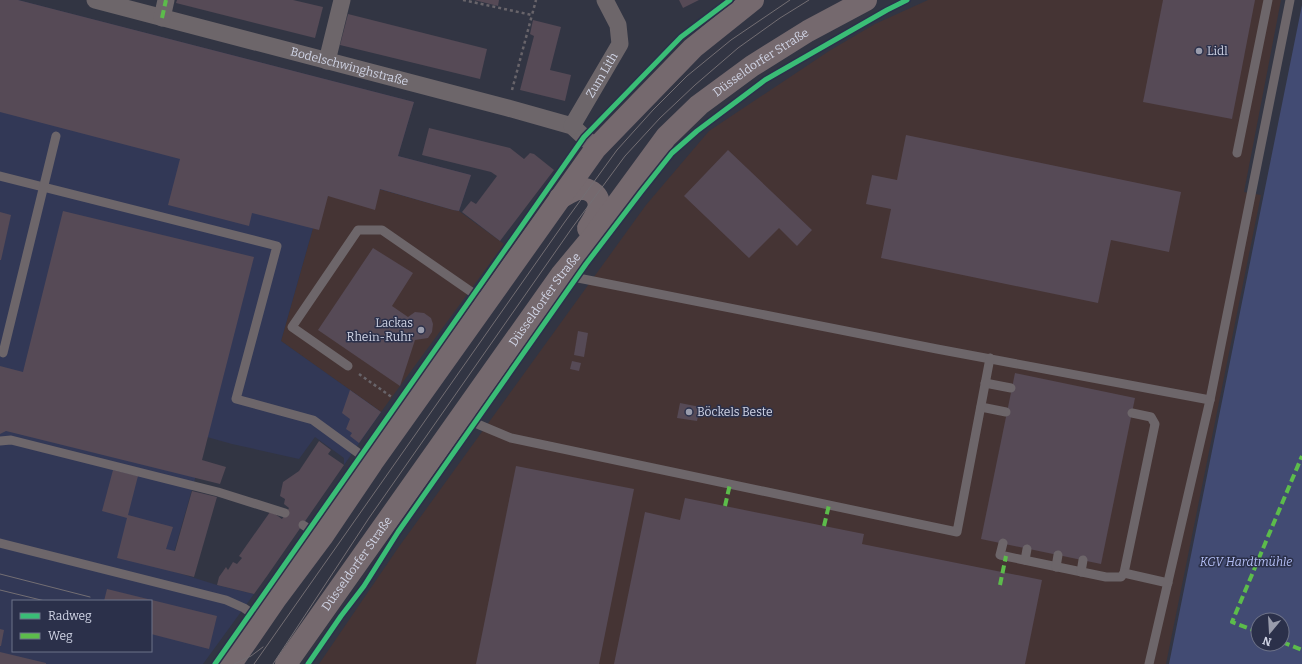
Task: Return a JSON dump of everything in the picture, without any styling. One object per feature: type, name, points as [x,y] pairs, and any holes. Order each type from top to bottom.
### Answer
[{"type":"main road","points":[[231,664],[596,148],[693,48],[753,0]]},
{"type":"main road","name":"Düsseldorfer Straße","points":[[286,664],[464,411],[562,275],[595,234],[666,137],[699,106],[752,66],[808,31],[866,0]]},
{"type":"main road","points":[[560,198],[579,188],[588,190],[596,196],[599,202],[597,213],[587,229],[580,251]]},
{"type":"street","name":"Bodelschwinghstraße","points":[[95,0],[327,60],[572,126],[596,148]]},
{"type":"street","points":[[162,18],[166,0]]},
{"type":"street","points":[[327,60],[342,0]]},
{"type":"street","name":"Zum Lith","points":[[572,126],[587,103],[620,44],[618,24],[605,0]]},
{"type":"lane","points":[[1237,153],[1268,0]]},
{"type":"lane","points":[[1149,664],[1210,400],[1290,0]]},
{"type":"lane","points":[[3,353],[56,136]]},
{"type":"lane","points":[[0,176],[277,246],[236,399],[313,420],[372,463]]},
{"type":"lane","points":[[348,366],[292,327],[358,230],[382,230],[486,302]]},
{"type":"lane","points":[[562,275],[1210,400]]},
{"type":"lane","points":[[464,411],[475,423],[511,438],[957,532],[990,358]]},
{"type":"lane","points":[[986,383],[1012,388]]},
{"type":"lane","points":[[981,407],[1006,412]]},
{"type":"lane","points":[[1002,543],[1000,555],[1081,572],[1121,577],[1124,573],[1155,424],[1151,417],[1132,413]]},
{"type":"lane","points":[[0,441],[11,440],[187,484],[285,513]]},
{"type":"lane","points":[[303,525],[322,537]]},
{"type":"lane","points":[[0,543],[226,600],[244,608],[262,620]]},
{"type":"lane","points":[[1025,560],[1027,548]]},
{"type":"lane","points":[[1056,567],[1058,555]]},
{"type":"lane","points":[[1081,572],[1083,560]]},
{"type":"lane","points":[[1124,573],[1168,583]]},
{"type":"path","points":[[463,0],[532,15]]},
{"type":"path","points":[[508,108],[536,0]]},
{"type":"path","points":[[348,366],[399,402]]},
{"type":"shaded area","points":[[0,0],[18,0],[414,102],[398,156],[471,175],[459,211],[332,176],[313,228],[281,341],[381,412],[344,465],[344,458],[315,437],[299,459],[207,437],[169,570],[217,585],[254,594],[203,664],[0,664]]},
{"type":"shaded area","points":[[928,0],[1281,0],[1244,192],[1261,195],[1166,664],[319,664],[398,548],[646,205],[709,131],[829,51],[875,24]]},
{"type":"shaded area","points":[[380,189],[459,211],[504,244],[381,412],[281,341],[313,228],[328,196]]},
{"type":"green space","name":"KGV Hardtmühle","points":[[1302,5],[1302,664],[1169,664]]},
{"type":"building","points":[[0,0],[18,0],[414,102],[398,156],[471,175],[459,211],[380,189],[375,210],[328,196],[319,230],[252,213],[249,226],[168,205],[180,159],[0,112]]},
{"type":"building","points":[[177,0],[293,0],[323,7],[315,38],[176,3]]},
{"type":"building","points":[[474,0],[499,0],[498,6]]},
{"type":"building","points":[[679,0],[699,0],[683,8]]},
{"type":"building","name":"Lidl","points":[[1163,0],[1255,0],[1232,119],[1143,102]]},
{"type":"building","points":[[348,14],[487,49],[480,79],[340,45]]},
{"type":"building","points":[[533,20],[561,27],[550,70],[571,75],[565,101],[520,90],[534,36],[530,34]]},
{"type":"building","points":[[429,128],[510,148],[524,159],[530,153],[534,154],[554,170],[500,241],[462,212],[471,201],[476,204],[497,176],[491,172],[422,155]]},
{"type":"building","points":[[906,135],[1181,192],[1169,252],[1111,240],[1098,303],[881,258],[891,209],[866,204],[872,175],[897,180]]},
{"type":"building","points":[[728,150],[812,230],[797,246],[779,228],[749,258],[684,196]]},
{"type":"building","points":[[63,211],[254,257],[202,460],[226,467],[220,484],[6,431],[0,434],[0,366],[23,372]]},
{"type":"building","points":[[0,212],[11,215],[1,260],[0,260]]},
{"type":"building","points":[[373,248],[413,273],[392,306],[408,317],[415,312],[424,313],[431,318],[433,324],[432,332],[428,338],[415,340],[400,386],[318,330]]},
{"type":"building","points":[[578,331],[588,333],[584,357],[574,355]]},
{"type":"building","points":[[572,361],[581,363],[579,371],[570,369]]},
{"type":"building","points":[[1015,373],[1135,398],[1101,564],[981,539]]},
{"type":"building","points":[[350,390],[381,412],[359,443],[350,436],[352,433],[346,429],[350,419],[342,413]]},
{"type":"building","name":"Böckels Beste","points":[[680,403],[700,407],[697,421],[677,418]]},
{"type":"building","points":[[319,441],[331,450],[328,454],[344,465],[267,576],[254,594],[217,585],[219,577],[226,567],[228,570],[233,562],[237,564],[242,558],[239,556],[270,512],[282,519],[289,508],[284,504],[285,499],[280,496],[283,482],[299,471]]},
{"type":"building","points":[[516,466],[634,489],[599,664],[476,664]]},
{"type":"building","points":[[113,470],[138,476],[128,515],[173,527],[166,549],[175,551],[192,491],[217,497],[194,577],[117,558],[127,518],[102,511]]},
{"type":"building","points":[[685,498],[864,534],[862,544],[1042,580],[1025,664],[614,664],[645,512],[680,520]]},
{"type":"building","points":[[107,589],[152,600],[104,600]]},
{"type":"building","points":[[152,600],[217,616],[209,649],[152,634]]},
{"type":"building","points":[[0,629],[4,630],[1,646],[0,646]]},
{"type":"building","points":[[0,652],[46,663],[46,664],[0,664]]},
{"type":"tram line","points":[[254,664],[617,150],[653,110],[687,76],[731,40],[790,0]]},
{"type":"tram line","points":[[273,664],[369,518],[572,228],[625,156],[660,118],[738,48],[780,18],[809,0]]},
{"type":"tram line","points":[[0,574],[90,597]]},
{"type":"tram line","points":[[0,590],[41,600]]},
{"type":"tram line","points":[[234,664],[251,656],[263,647]]},
{"type":"marked path","points":[[162,18],[166,0]]},
{"type":"marked path","points":[[1250,629],[1232,622],[1302,456]]},
{"type":"marked path","points":[[725,506],[730,484]]},
{"type":"marked path","points":[[824,526],[829,505]]},
{"type":"marked path","points":[[1000,585],[1006,556]]},
{"type":"marked path","points":[[1290,645],[1302,650]]},
{"type":"cycle path","points":[[215,664],[584,137],[681,37],[730,0]]},
{"type":"cycle path","points":[[308,664],[364,586],[398,532],[586,264],[672,153],[697,131],[765,80],[907,0]]},
{"type":"place","name":"Lidl","points":[[1199,51]]},
{"type":"place","name":"Lackas Rhein-Ruhr","points":[[421,330]]},
{"type":"place","name":"Böckels Beste","points":[[689,412]]}]
